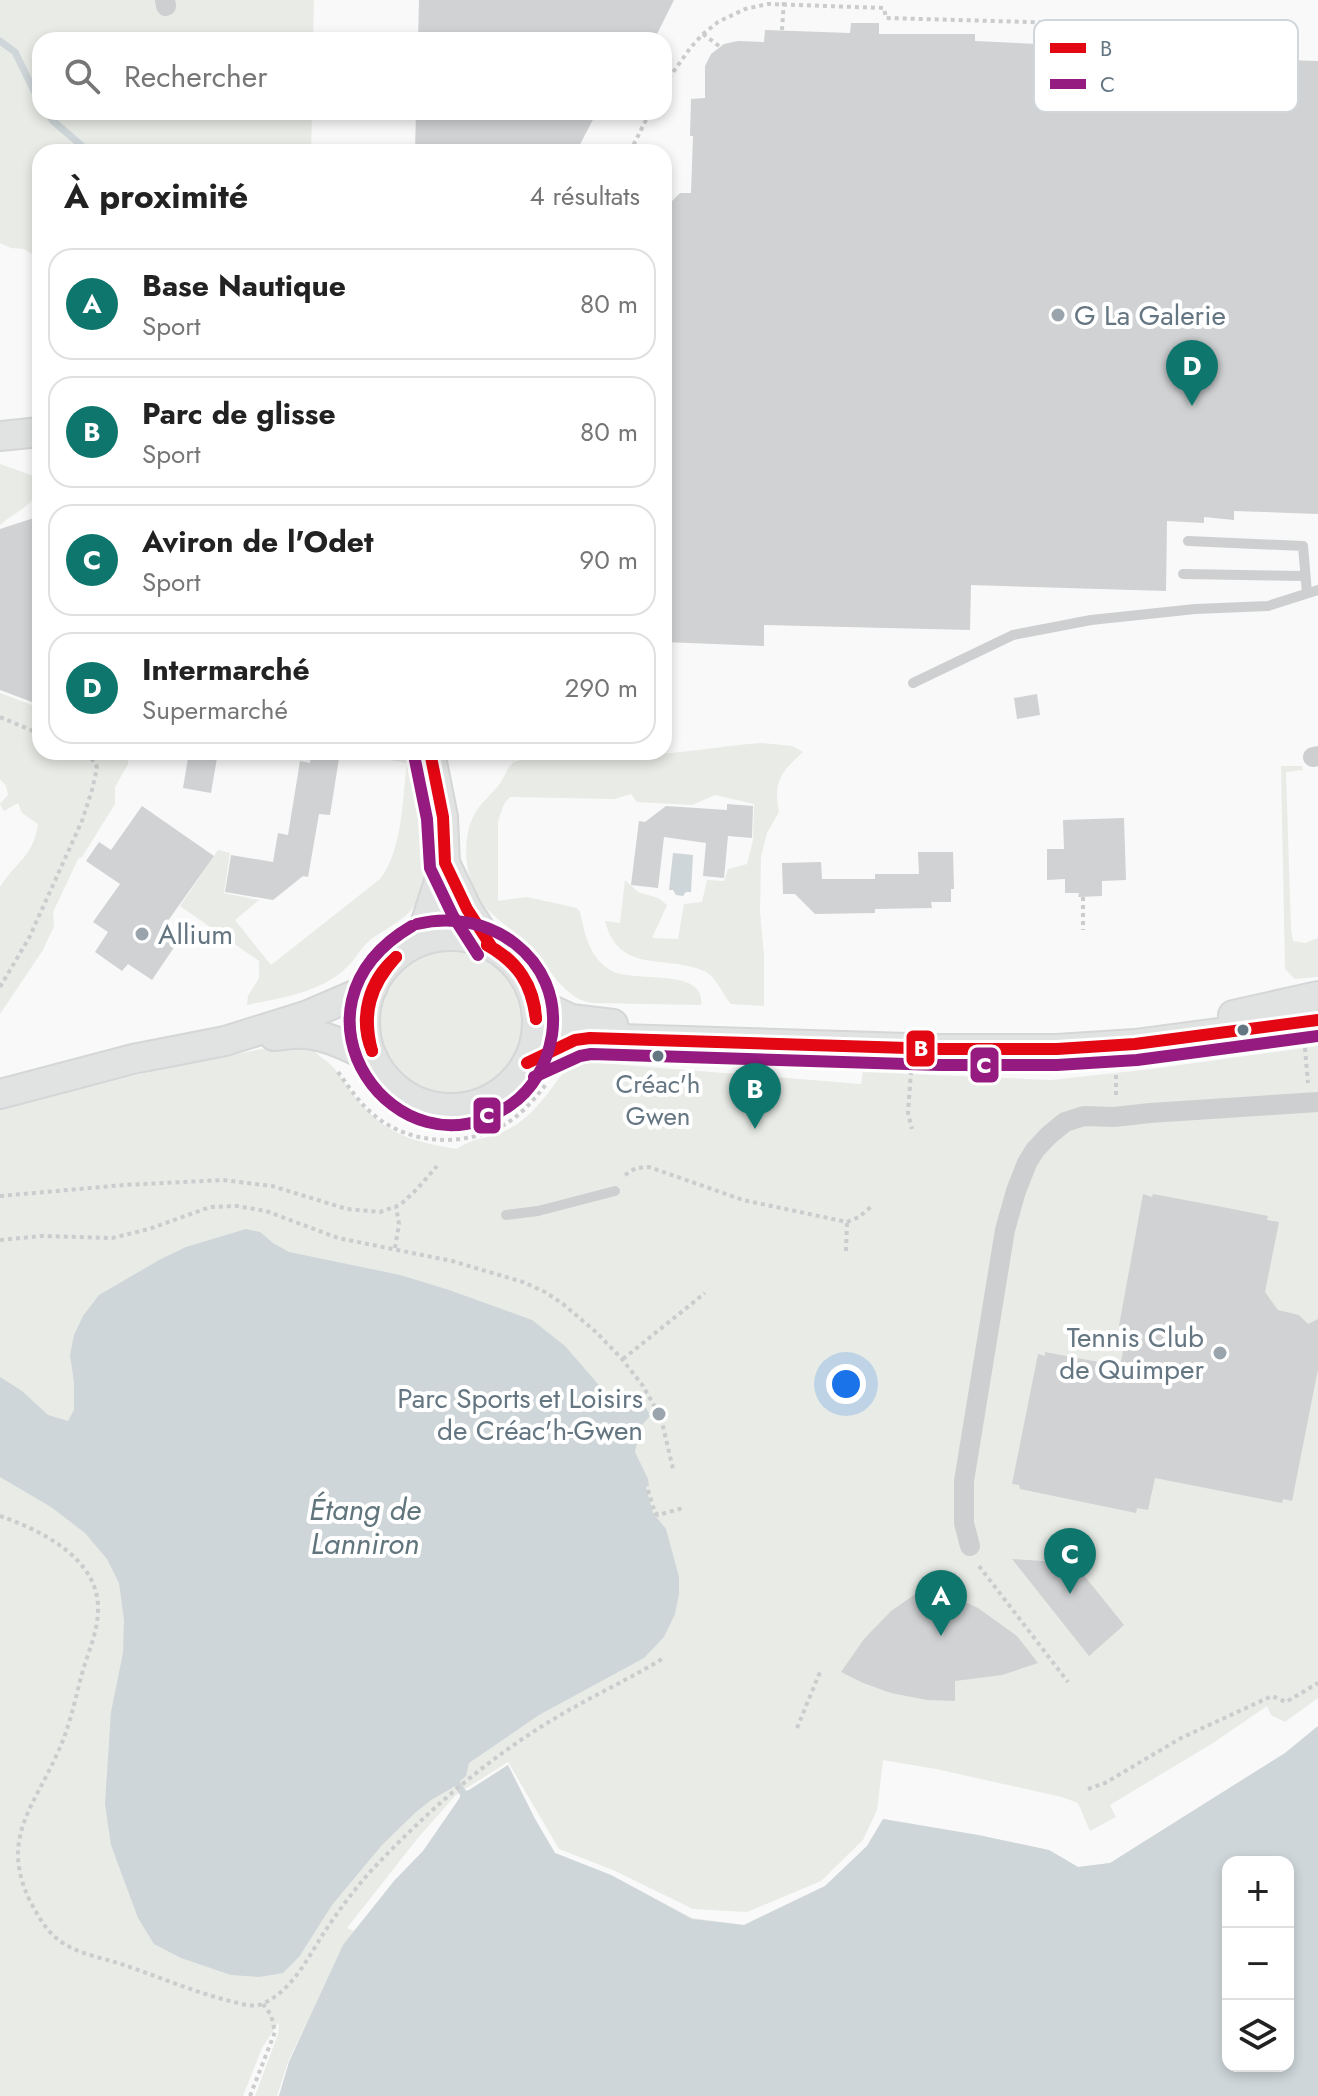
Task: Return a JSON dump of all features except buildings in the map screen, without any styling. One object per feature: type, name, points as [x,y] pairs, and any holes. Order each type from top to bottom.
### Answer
[{"type":"street","points":[[0,436],[32,433]]},
{"type":"street","points":[[420,940],[445,863],[443,817],[432,760]]},
{"type":"street","points":[[445,863],[467,909],[491,946]]},
{"type":"street","points":[[455,936],[491,946],[508,957],[521,972],[535,1002],[536,1034],[527,1063],[510,1085],[492,1098],[468,1107],[444,1108],[409,1098],[382,1074],[366,1036],[366,1014],[379,975],[405,949],[420,940],[455,936]]},
{"type":"street","points":[[225,1041],[308,1015],[373,987]]},
{"type":"street","points":[[535,1002],[571,1019],[607,1024],[1013,1036],[1117,1031],[1195,1022],[1318,996]]},
{"type":"street","points":[[527,1063],[575,1040],[590,1038],[940,1049],[1057,1049],[1311,1031]]},
{"type":"street","points":[[0,1094],[133,1059],[225,1041],[306,1034],[332,1040],[373,1058]]},
{"type":"street","points":[[970,1546],[964,1523],[964,1481],[1005,1230],[1016,1191],[1035,1150],[1055,1128],[1084,1116],[1114,1117],[1314,1102]]},
{"type":"lane","points":[[913,683],[1013,635],[1091,620],[1195,609],[1268,606],[1312,592],[1305,576],[1303,546],[1188,541]]},
{"type":"lane","points":[[1183,574],[1305,576]]},
{"type":"lane","points":[[506,1215],[538,1211],[615,1191]]},
{"type":"path","points":[[782,30],[784,2]]},
{"type":"path","points":[[672,74],[703,34],[718,22],[756,5],[784,2],[884,8],[886,18],[1034,22]]},
{"type":"path","points":[[703,34],[719,46]]},
{"type":"path","points":[[634,144],[646,120]]},
{"type":"path","points":[[0,717],[32,731]]},
{"type":"path","points":[[0,987],[29,938],[82,821],[97,768],[93,760]]},
{"type":"path","points":[[1083,897],[1083,930]]},
{"type":"path","points":[[1311,1031],[1314,1102]]},
{"type":"path","points":[[333,1064],[361,1103],[376,1117],[410,1135],[440,1141],[477,1135],[504,1125],[527,1107],[553,1072]]},
{"type":"path","points":[[1114,1117],[1117,1064]]},
{"type":"path","points":[[911,1069],[908,1113],[912,1129]]},
{"type":"path","points":[[0,1196],[101,1186],[247,1181],[284,1188],[358,1211],[380,1212],[395,1207],[418,1188],[437,1166]]},
{"type":"path","points":[[625,1175],[636,1168],[649,1167],[743,1200],[847,1222],[872,1206]]},
{"type":"path","points":[[0,1240],[31,1236],[112,1238],[131,1235],[204,1208],[226,1205],[266,1211],[353,1242],[395,1248],[475,1267],[545,1292],[596,1332],[643,1386],[661,1418],[673,1469]]},
{"type":"path","points":[[395,1207],[399,1224],[395,1248]]},
{"type":"path","points":[[846,1251],[847,1222]]},
{"type":"path","points":[[622,1359],[705,1293]]},
{"type":"path","points":[[648,1490],[658,1515],[683,1508]]},
{"type":"path","points":[[0,1516],[38,1531],[76,1558],[92,1580],[98,1597],[95,1636],[69,1724],[57,1757],[33,1799],[21,1831],[18,1853],[20,1876],[38,1917],[52,1935],[77,1951],[246,2005],[263,2004],[292,1981],[335,1916],[367,1876],[401,1840],[467,1780],[554,1719],[662,1659]]},
{"type":"path","points":[[970,1546],[981,1568],[1068,1682]]},
{"type":"path","points":[[797,1728],[820,1672]]},
{"type":"path","points":[[1088,1789],[1105,1783],[1181,1738],[1272,1696],[1286,1702],[1318,1683]]},
{"type":"path","points":[[250,2096],[275,2032],[271,2015],[263,2004]]},
{"type":"shaded area","points":[[0,0],[314,0],[313,32],[32,32],[32,120],[312,120],[311,144],[32,144],[32,254],[0,243]]},
{"type":"shaded area","points":[[0,464],[32,475],[32,500],[0,525]]},
{"type":"shaded area","points":[[0,693],[32,705],[32,760],[128,760],[115,787],[115,804],[78,859],[53,912],[54,926],[43,950],[0,1014],[0,887],[28,852],[38,824],[22,813],[18,803],[4,811],[0,804],[8,795],[0,779]]},
{"type":"shaded area","points":[[762,743],[792,746],[803,752],[780,778],[777,792],[779,812],[767,833],[761,857],[764,1006],[731,1004],[704,971],[632,956],[612,938],[605,921],[620,923],[625,880],[638,892],[658,898],[667,905],[652,938],[678,939],[684,904],[702,902],[707,880],[724,881],[728,869],[747,864],[753,840],[754,804],[715,795],[692,805],[637,802],[631,794],[615,799],[510,797],[498,821],[498,901],[527,897],[577,908],[589,945],[604,966],[622,974],[667,978],[693,985],[700,993],[701,1005],[592,1003],[572,995],[531,947],[489,911],[473,887],[466,854],[468,830],[477,810],[514,762],[672,760],[672,753]]},
{"type":"shaded area","points":[[390,760],[413,760],[419,785],[425,850],[421,889],[416,903],[400,920],[368,942],[348,967],[334,978],[298,994],[247,1005],[248,996],[259,978],[259,961],[180,906],[218,850],[230,853],[224,893],[259,900],[235,920],[271,965],[380,879],[388,867],[397,839],[407,763]]},
{"type":"shaded area","points":[[1281,766],[1302,766],[1303,770],[1286,772],[1291,929],[1293,941],[1305,943],[1318,938],[1318,977],[1295,979],[1285,969]]},
{"type":"shaded area","points":[[450,951],[477,957],[501,972],[516,996],[522,1023],[516,1050],[501,1074],[477,1089],[450,1095],[423,1089],[399,1074],[384,1050],[378,1023],[384,996],[399,972],[423,957]]},
{"type":"shaded area","name":"Parc Sports et Loisirs de Créac'h-Gwen","points":[[296,1043],[312,1046],[381,1123],[415,1140],[457,1149],[518,1123],[575,1061],[861,1084],[863,1072],[1051,1080],[1318,1046],[1318,1698],[1285,1722],[1271,1715],[1267,1706],[1213,1743],[1110,1805],[1116,1817],[1090,1831],[1078,1803],[1062,1797],[883,1760],[877,1810],[863,1840],[821,1881],[747,1912],[693,1909],[613,1870],[559,1849],[508,1762],[462,1791],[469,1790],[508,1765],[555,1853],[611,1875],[692,1918],[744,1925],[825,1886],[867,1846],[883,1819],[1049,1850],[1078,1867],[1110,1863],[1285,1753],[1318,1726],[1318,2096],[279,2096],[289,2062],[308,2019],[288,2062],[277,2096],[255,2096],[278,2034],[279,2022],[262,2048],[243,2096],[0,2096],[0,1110],[147,1073]],"holes":[[[462,1792],[423,1851],[354,1931],[347,1928],[417,1839]]]},
{"type":"water","points":[[673,853],[693,855],[691,892],[683,896],[669,890]]},
{"type":"water","name":"Étang de Lanniron","points":[[246,1229],[260,1232],[289,1252],[400,1275],[532,1320],[565,1346],[598,1384],[616,1412],[636,1402],[643,1405],[650,1416],[640,1427],[635,1452],[648,1479],[649,1486],[646,1487],[653,1513],[666,1529],[679,1577],[675,1614],[664,1637],[644,1658],[539,1715],[469,1763],[466,1776],[416,1812],[382,1845],[332,1905],[299,1957],[283,1973],[259,1977],[231,1975],[181,1958],[154,1944],[138,1918],[111,1845],[105,1804],[111,1712],[123,1653],[124,1620],[119,1583],[107,1559],[85,1533],[51,1507],[0,1477],[0,1377],[22,1391],[48,1415],[68,1421],[74,1410],[70,1355],[74,1335],[83,1316],[99,1295],[186,1247]]},
{"type":"water","points":[[1318,1726],[1318,2096],[279,2096],[289,2062],[343,1945],[394,1881],[423,1851],[462,1792],[508,1765],[555,1853],[611,1875],[692,1919],[744,1925],[825,1886],[867,1846],[883,1819],[1049,1850],[1078,1867],[1110,1863],[1285,1753]]},
{"type":"waterway","points":[[0,41],[15,52],[32,87]]},
{"type":"waterway","points":[[52,120],[80,144]]},
{"type":"waterway","points":[[452,1776],[467,1799]]},
{"type":"transit line","name":"C","points":[[415,760],[427,819],[430,868],[453,916],[478,955]]},
{"type":"transit line","name":"B","points":[[432,760],[443,817],[445,863],[467,909],[491,946]]},
{"type":"transit line","name":"C","points":[[412,926],[371,961],[352,1000],[351,1040],[366,1076],[392,1105],[427,1122],[467,1124],[509,1106],[532,1084],[550,1046],[552,1007],[546,983],[533,961],[515,944],[494,931],[470,923],[444,920],[417,924]]},
{"type":"transit line","name":"B","points":[[487,945],[507,958],[522,975],[532,996],[536,1019]]},
{"type":"transit line","name":"B","points":[[487,945],[522,976],[531,995],[536,1019]]},
{"type":"transit line","name":"B","points":[[372,1051],[366,1026],[369,1000],[379,977],[396,957]]},
{"type":"transit line","name":"B","points":[[372,1051],[368,1024],[370,1001],[374,989],[396,957]]},
{"type":"transit line","name":"B","points":[[527,1063],[575,1040],[590,1038],[940,1049],[1057,1049],[1135,1044],[1318,1020]]},
{"type":"transit line","name":"C","points":[[534,1077],[591,1054],[939,1065],[1057,1065],[1137,1060],[1318,1036]]},
{"type":"place","name":"G La Galerie","points":[[1058,315]]},
{"type":"place","name":"Intermarché","points":[[1192,406]]},
{"type":"place","name":"Allium","points":[[142,934]]},
{"type":"place","name":"Créac'h Gwen","points":[[658,1056]]},
{"type":"place","name":"Parc de glisse","points":[[755,1129]]},
{"type":"place","name":"Tennis Club de Quimper","points":[[1220,1353]]},
{"type":"place","name":"Parc Sports et Loisirs de Créac'h-Gwen","points":[[659,1414]]},
{"type":"place","name":"Aviron de l'Odet","points":[[1070,1594]]},
{"type":"place","name":"Base Nautique","points":[[941,1636]]}]
